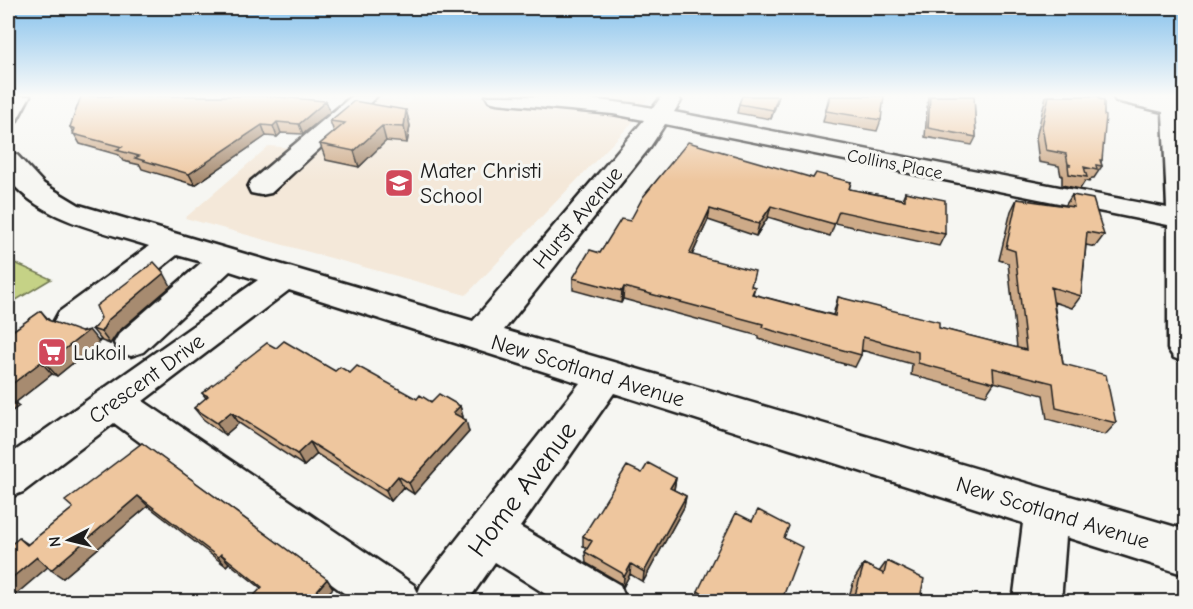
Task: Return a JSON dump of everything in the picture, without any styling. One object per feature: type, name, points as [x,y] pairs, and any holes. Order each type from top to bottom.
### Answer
[{"type":"street","points":[[261,187],[333,124]]},
{"type":"street","name":"Hurst Avenue","points":[[479,337],[651,124]]},
{"type":"street","name":"Collins Place","points":[[750,124],[1184,220]]},
{"type":"street","points":[[1176,124],[1184,220],[1185,349]]},
{"type":"street","name":"New Scotland Avenue","points":[[8,160],[16,174],[44,199],[69,211],[1185,553]]},
{"type":"street","points":[[123,317],[173,243]]},
{"type":"street","points":[[123,317],[184,296],[225,259]]},
{"type":"street","name":"Crescent Drive","points":[[8,479],[285,277]]},
{"type":"street","points":[[123,317],[184,296]]},
{"type":"street","points":[[123,317],[173,358]]},
{"type":"street","name":"Home Avenue","points":[[438,602],[606,376]]},
{"type":"street","points":[[114,402],[397,602]]},
{"type":"street","points":[[1037,602],[1046,510]]},
{"type":"street","points":[[489,533],[603,602]]},
{"type":"shaded area","name":"Mater Christi School","points":[[328,124],[631,124],[466,295],[185,218],[269,146],[295,148]]},
{"type":"green space","points":[[8,260],[51,279],[8,305]]},
{"type":"building","points":[[71,124],[275,124],[262,125],[189,174],[116,150],[122,147],[73,134],[75,129],[70,127]]},
{"type":"building","points":[[343,124],[404,124],[404,127],[382,126],[354,151],[320,144]]},
{"type":"building","points":[[928,124],[975,124],[976,137],[928,128]]},
{"type":"building","points":[[1105,124],[1102,160],[1100,160],[1102,166],[1096,165],[1097,170],[1084,167],[1087,177],[1069,174],[1068,165],[1071,165],[1068,164],[1066,154],[1046,150],[1042,126]]},
{"type":"building","points":[[688,142],[813,178],[816,173],[851,182],[849,189],[905,200],[905,192],[945,200],[945,234],[839,211],[834,224],[771,206],[759,224],[710,209],[689,254],[755,271],[751,286],[755,287],[752,294],[835,316],[838,297],[939,322],[939,328],[1026,350],[1015,251],[1006,248],[1017,199],[1074,207],[1072,195],[1093,199],[1104,235],[1087,232],[1081,296],[1051,287],[1063,364],[1106,375],[1116,423],[1056,408],[1053,383],[993,368],[994,383],[918,363],[918,352],[863,337],[861,355],[774,331],[762,327],[763,324],[624,287],[622,291],[573,278],[590,250],[600,253],[621,219],[630,221],[643,197]]},
{"type":"building","points":[[154,262],[164,273],[108,320],[101,332],[92,329],[96,327],[101,318],[96,306]]},
{"type":"building","points":[[41,311],[48,320],[81,332],[89,330],[46,364],[41,362],[8,387],[8,330],[11,332]]},
{"type":"building","points":[[284,341],[335,371],[340,367],[350,373],[357,366],[417,399],[420,395],[431,402],[439,394],[460,406],[453,413],[466,420],[409,483],[398,476],[386,490],[310,442],[297,454],[231,412],[217,423],[194,408],[208,396],[202,393],[267,343],[276,348]]},
{"type":"building","points":[[142,443],[327,579],[307,602],[248,602],[262,587],[221,554],[218,557],[138,496],[51,570],[37,557],[8,581],[8,547],[19,538],[27,545],[73,508],[65,501]]},
{"type":"building","points":[[648,463],[676,478],[670,488],[686,496],[644,572],[631,564],[624,577],[622,573],[585,552],[592,541],[583,536],[627,466],[642,473]]},
{"type":"building","points":[[758,510],[789,526],[784,538],[802,547],[781,602],[707,602],[709,598],[698,591],[736,513],[752,521]]},
{"type":"building","points":[[887,561],[924,579],[921,593],[938,602],[853,602],[864,564],[884,574]]},
{"type":"place","name":"Mater Christi School","points":[[399,183]]},
{"type":"place","name":"Lukoil","points":[[52,352]]}]
